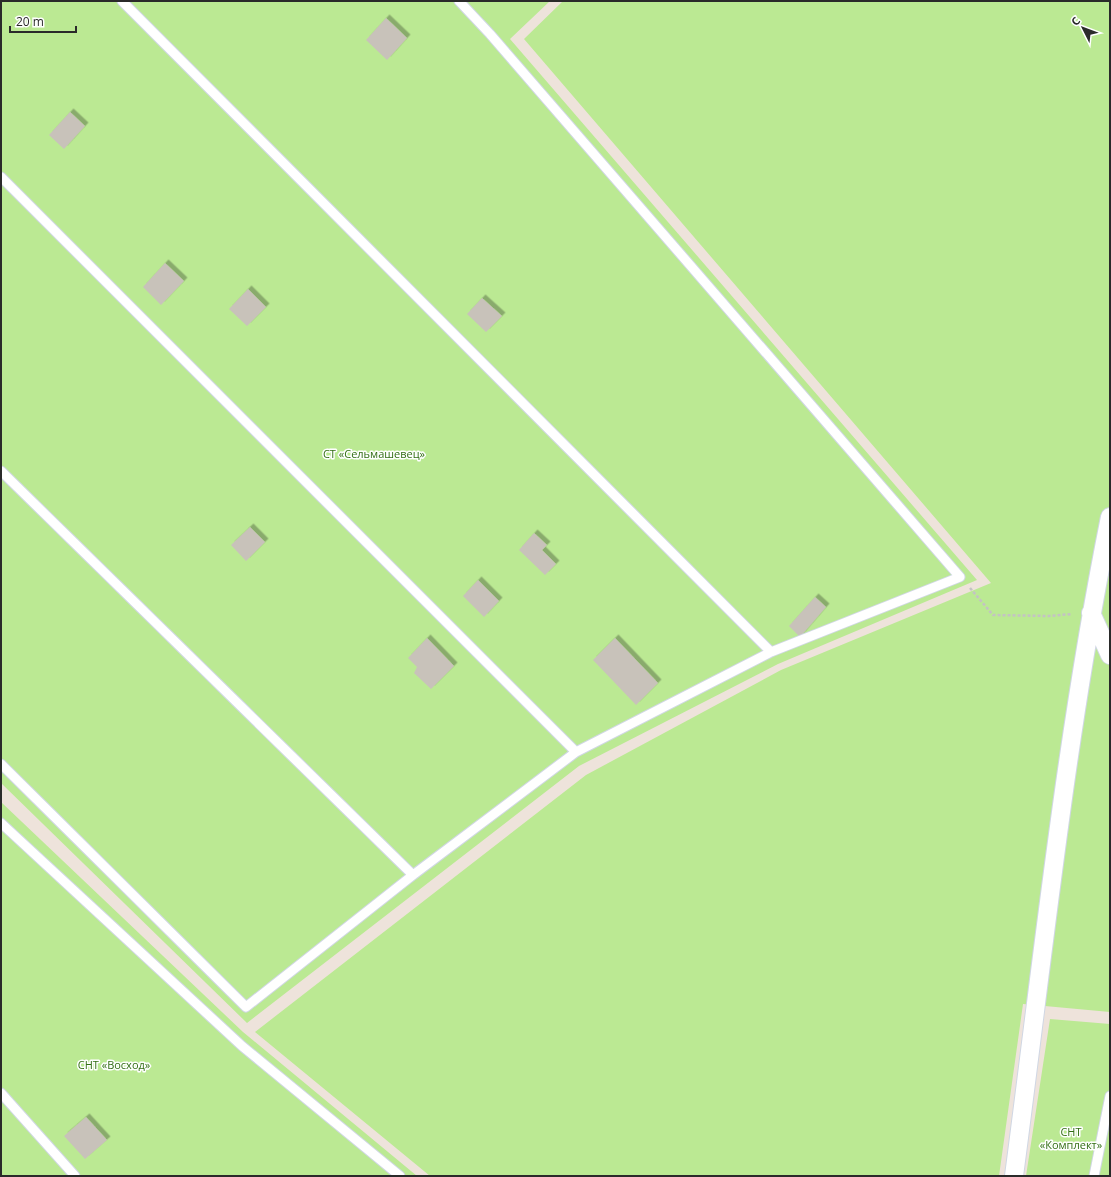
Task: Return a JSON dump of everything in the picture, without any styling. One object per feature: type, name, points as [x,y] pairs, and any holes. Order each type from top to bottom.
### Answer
[{"type":"street","points":[[1014,1176],[1066,780],[1091,613],[1110,517]]},
{"type":"street","points":[[1091,613],[1110,655]]},
{"type":"lane","points":[[122,1],[771,652]]},
{"type":"lane","points":[[1,764],[246,1007],[413,875],[576,752],[771,652],[960,577],[490,34],[459,1]]},
{"type":"lane","points":[[1,177],[576,752]]},
{"type":"lane","points":[[1,471],[413,875]]},
{"type":"lane","points":[[1,823],[242,1046],[400,1176]]},
{"type":"lane","points":[[1,1093],[75,1176]]},
{"type":"lane","points":[[1094,1176],[1110,1096]]},
{"type":"path","points":[[960,577],[993,615],[1049,616],[1091,613]]},
{"type":"green space","name":"СТ «Сельмашевец»","points":[[1,1],[550,1],[510,39],[977,580],[778,664],[579,766],[247,1023],[1,783]]},
{"type":"green space","points":[[563,1],[1110,1],[1110,1012],[1023,1004],[999,1176],[430,1176],[255,1032],[586,775],[781,670],[991,583],[524,39]]},
{"type":"green space","name":"СНТ «Восход»","points":[[1,802],[243,1032],[417,1176],[1,1176]]},
{"type":"green space","name":"СНТ «Комплект»","points":[[1050,1019],[1110,1024],[1110,1176],[1026,1176]]},
{"type":"building","points":[[386,18],[407,38],[387,60],[366,40]]},
{"type":"building","points":[[70,112],[85,126],[64,149],[49,135]]},
{"type":"building","points":[[165,263],[184,281],[161,305],[143,287]]},
{"type":"building","points":[[248,289],[266,307],[247,326],[229,309]]},
{"type":"building","points":[[482,298],[502,316],[486,332],[467,314]]},
{"type":"building","points":[[250,527],[265,542],[246,561],[231,545]]},
{"type":"building","points":[[534,533],[547,545],[542,550],[556,564],[545,575],[519,550]]},
{"type":"building","points":[[478,580],[499,601],[484,617],[463,596]]},
{"type":"building","points":[[815,597],[826,607],[800,637],[789,626]]},
{"type":"building","points":[[427,638],[454,666],[431,689],[414,673],[417,667],[408,658]]},
{"type":"building","points":[[615,638],[658,683],[636,705],[593,660]]},
{"type":"building","points":[[86,1117],[107,1140],[85,1159],[64,1136]]}]
